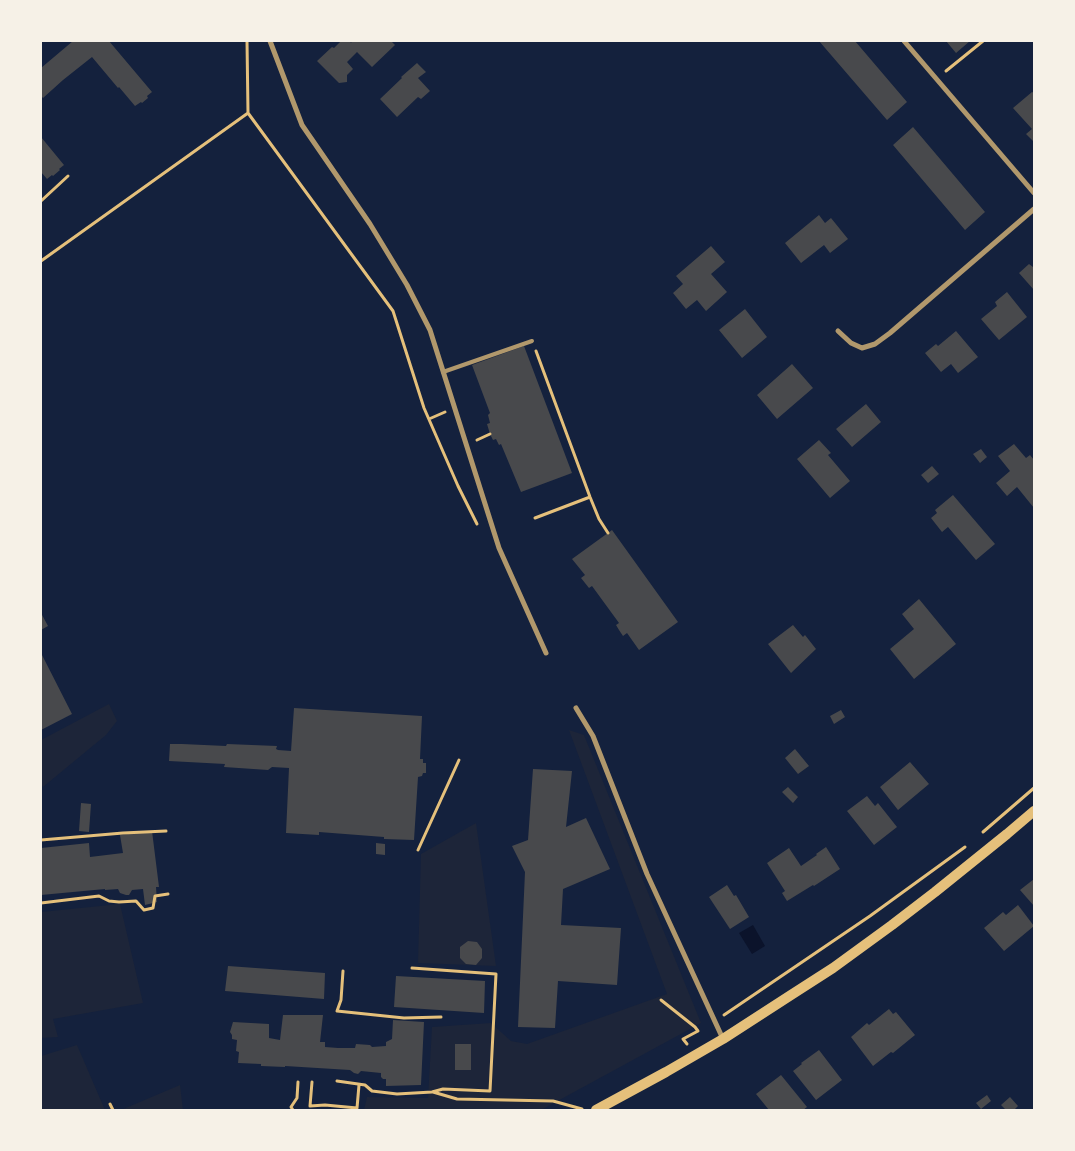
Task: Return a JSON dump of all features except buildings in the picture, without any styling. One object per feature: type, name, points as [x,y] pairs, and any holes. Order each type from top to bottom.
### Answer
[{"type":"main road","points":[[596,1110],[722,1039],[833,968],[884,931],[1034,811]]},
{"type":"street","points":[[270,41],[302,125],[370,224],[407,285],[430,330],[499,548],[546,653]]},
{"type":"street","points":[[904,41],[1034,193]]},
{"type":"street","points":[[838,332],[851,343],[862,348],[874,344],[890,333],[1034,209]]},
{"type":"street","points":[[576,708],[593,736],[647,874],[722,1039]]},
{"type":"lane","points":[[443,372],[532,341]]},
{"type":"path","points":[[247,41],[248,113],[393,311],[424,408],[480,531]]},
{"type":"path","points":[[936,80],[983,41]]},
{"type":"path","points":[[41,261],[248,113]]},
{"type":"path","points":[[41,202],[68,176]]},
{"type":"path","points":[[532,341],[590,497],[599,519],[608,533]]},
{"type":"path","points":[[483,437],[490,434]]},
{"type":"path","points":[[535,518],[590,497]]},
{"type":"path","points":[[418,850],[459,760]]},
{"type":"path","points":[[981,834],[1034,788]]},
{"type":"path","points":[[41,840],[123,833],[166,832]]},
{"type":"path","points":[[714,1022],[870,916],[966,846]]},
{"type":"path","points":[[41,903],[99,896],[109,901],[136,901],[144,910],[153,908],[154,896],[168,894]]},
{"type":"path","points":[[337,1081],[365,1085],[372,1091],[397,1094],[432,1092],[444,1089],[490,1091],[496,974],[412,968]]},
{"type":"path","points":[[343,970],[341,1000],[337,1011],[404,1018],[441,1017]]},
{"type":"path","points":[[661,1000],[695,1027]]},
{"type":"path","points":[[293,1110],[291,1107],[297,1098],[298,1082]]},
{"type":"path","points":[[312,1082],[310,1106],[325,1105],[357,1108],[359,1085]]},
{"type":"path","points":[[432,1092],[457,1099],[553,1101],[584,1110]]},
{"type":"path","points":[[110,1104],[112,1110]]},
{"type":"shaded area","points":[[109,704],[117,721],[106,735],[43,787],[41,784],[41,740]]},
{"type":"shaded area","points":[[569,730],[584,735],[701,1023],[541,1110],[364,1110],[367,1097],[428,1098],[432,1027],[491,1023],[511,1041],[527,1044],[667,994]]},
{"type":"shaded area","points":[[476,823],[496,966],[418,963],[421,854]]},
{"type":"shaded area","points":[[120,904],[143,1003],[53,1019],[58,1037],[41,1038],[41,912]]},
{"type":"shaded area","points":[[753,925],[765,946],[752,954],[739,933]]},
{"type":"shaded area","points":[[77,1045],[105,1110],[41,1110],[41,1056]]},
{"type":"shaded area","points":[[180,1085],[183,1110],[121,1110]]}]
